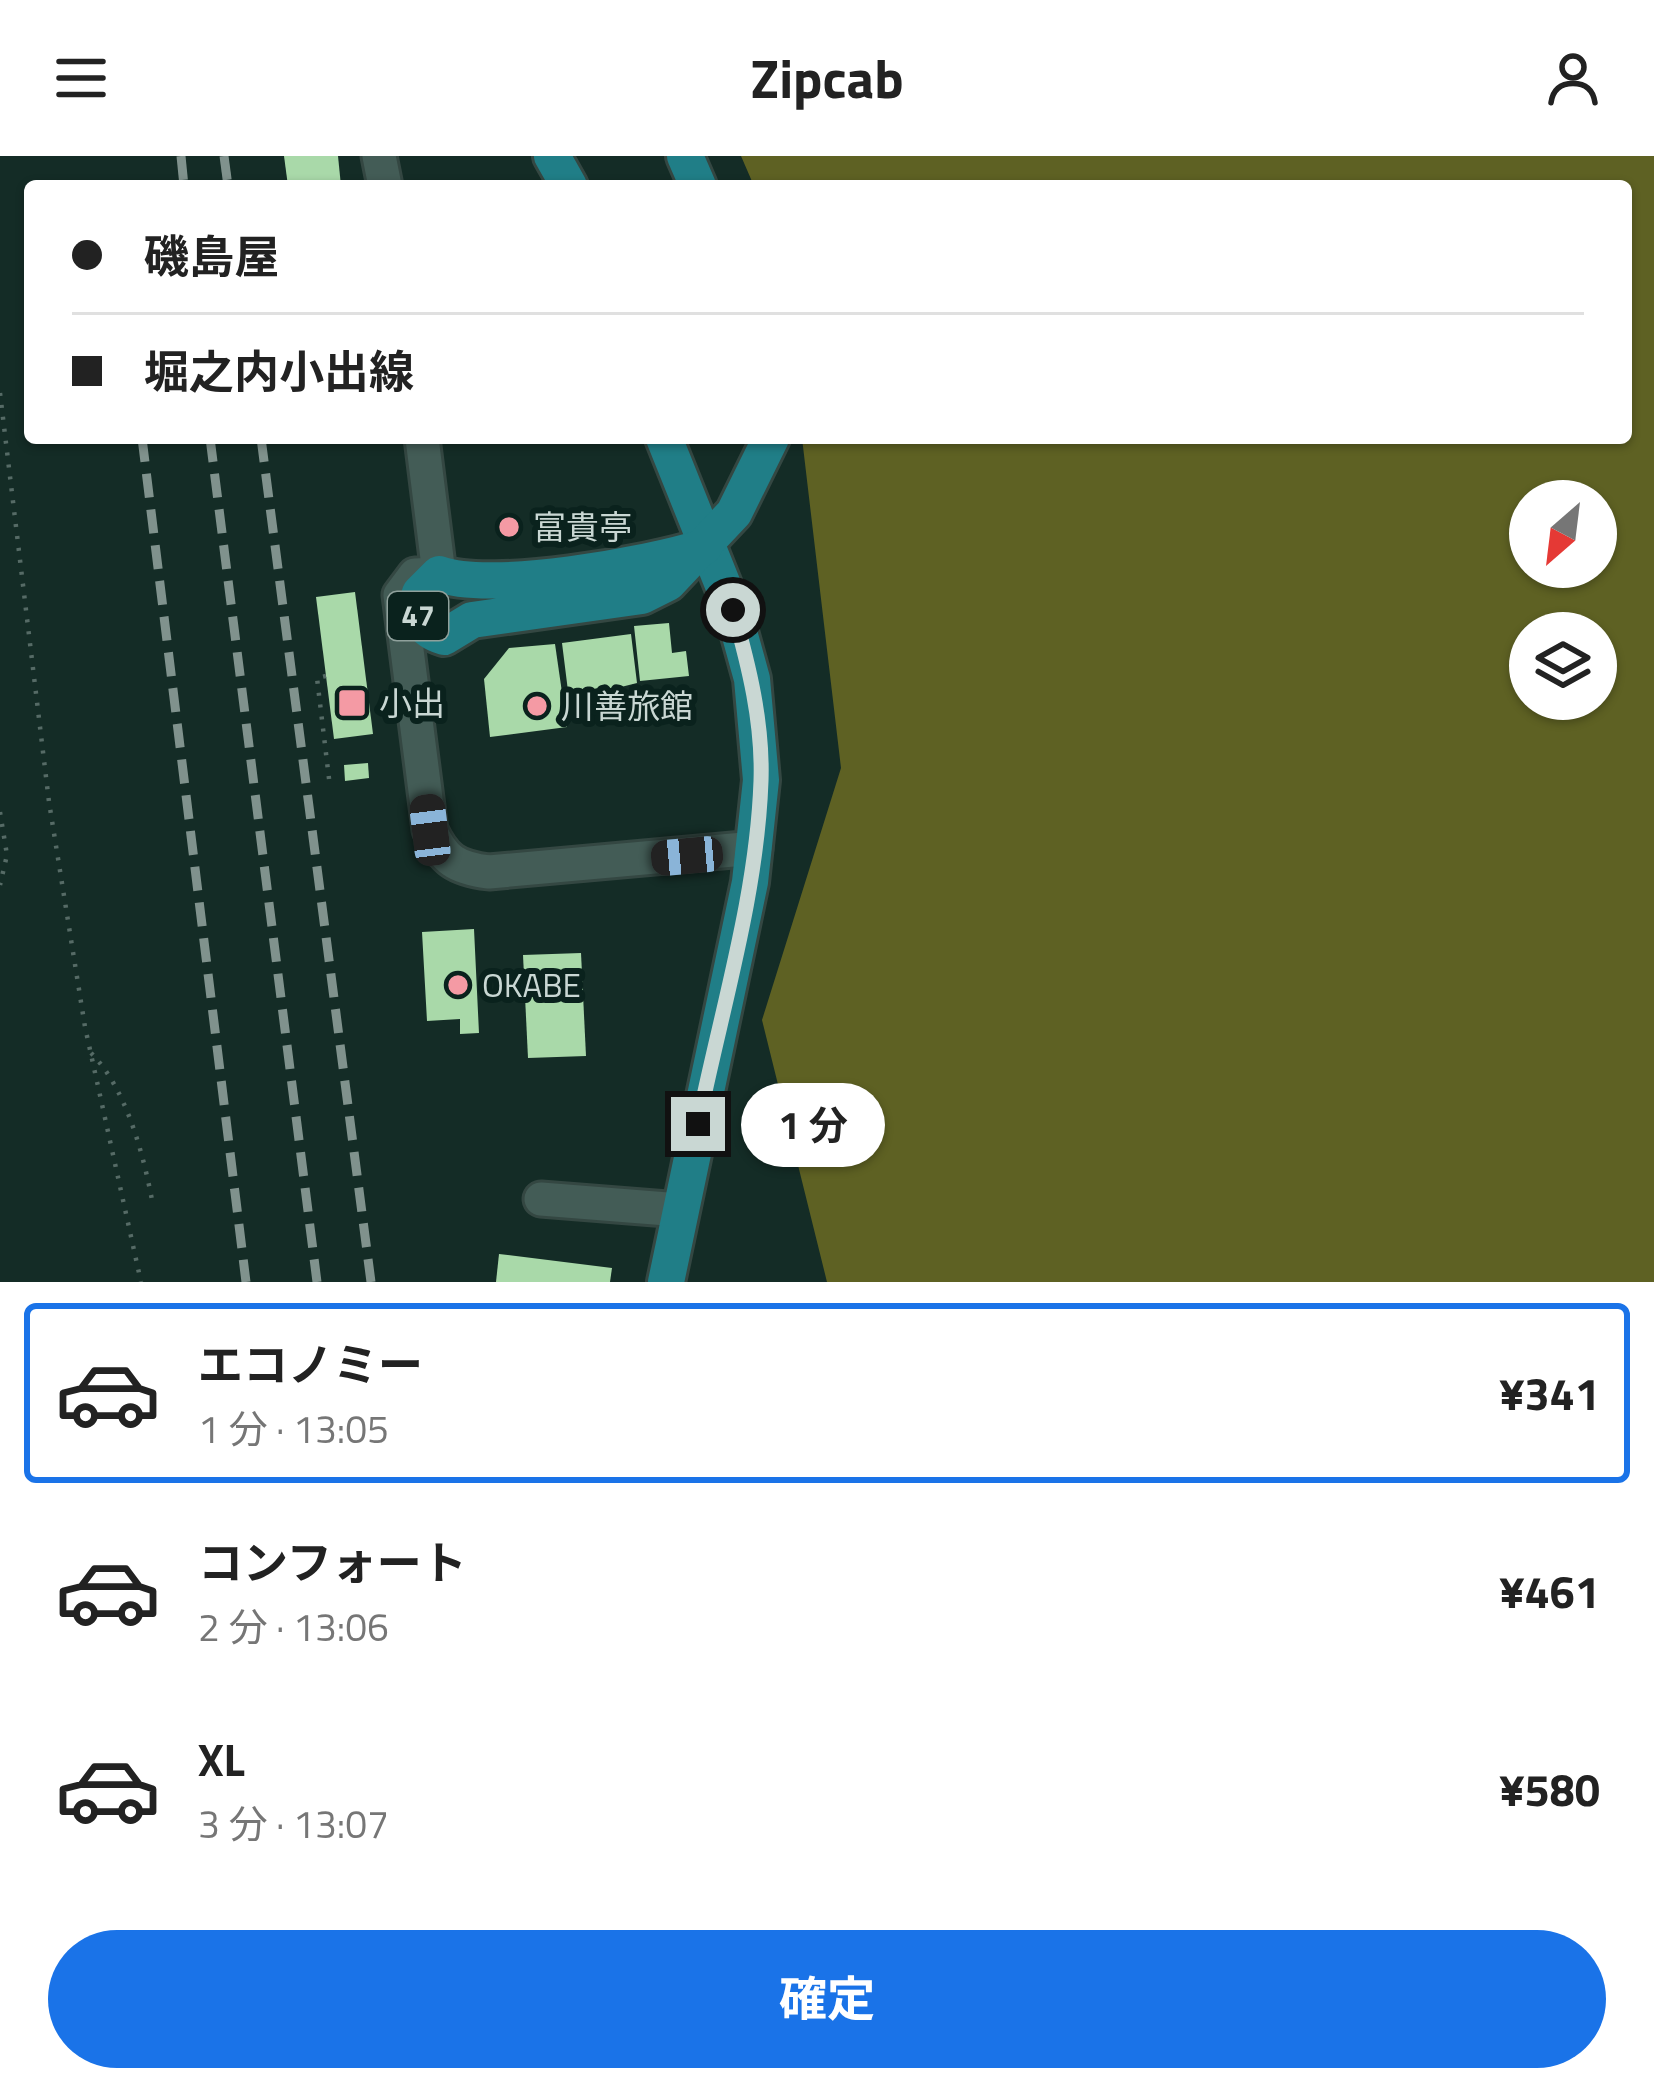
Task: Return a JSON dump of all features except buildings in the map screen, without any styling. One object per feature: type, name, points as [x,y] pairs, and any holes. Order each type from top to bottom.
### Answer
[{"type":"main road","points":[[666,444],[733,610],[752,679],[761,780],[755,848],[666,1282]]},
{"type":"main road","name":"47","points":[[704,547],[661,561],[475,582],[439,574],[420,593],[417,609],[422,625],[444,637],[472,620],[653,592],[685,569],[704,547],[746,494],[769,444]]},
{"type":"street","points":[[423,444],[439,574],[415,575],[400,595],[430,830],[442,854],[458,868],[489,872],[755,848]]},
{"type":"street","points":[[541,1199],[680,1210]]},
{"type":"path","points":[[0,393],[49,802],[91,1053],[141,1282]]},
{"type":"path","points":[[326,676],[317,678],[330,788]]},
{"type":"path","points":[[0,812],[0,885]]},
{"type":"path","points":[[91,1053],[103,1065],[140,1142],[152,1200]]},
{"type":"green space","points":[[741,156],[1654,156],[1654,1282],[827,1282],[762,1020],[841,768],[803,444],[1632,444],[1632,180],[751,180]]},
{"type":"railway","points":[[181,156],[183,180]]},
{"type":"railway","points":[[224,156],[227,180]]},
{"type":"railway","points":[[143,444],[246,1282]]},
{"type":"railway","points":[[211,444],[317,1282]]},
{"type":"railway","points":[[262,444],[371,1282]]},
{"type":"place","name":"富貴亭","points":[[509,527]]},
{"type":"place","name":"小出","points":[[352,703]]},
{"type":"place","name":"川善旅館","points":[[537,706]]},
{"type":"place","name":"OKABE","points":[[458,985]]},
{"type":"route","points":[[698,1124],[750,882],[761,780],[752,679],[733,610]]}]
